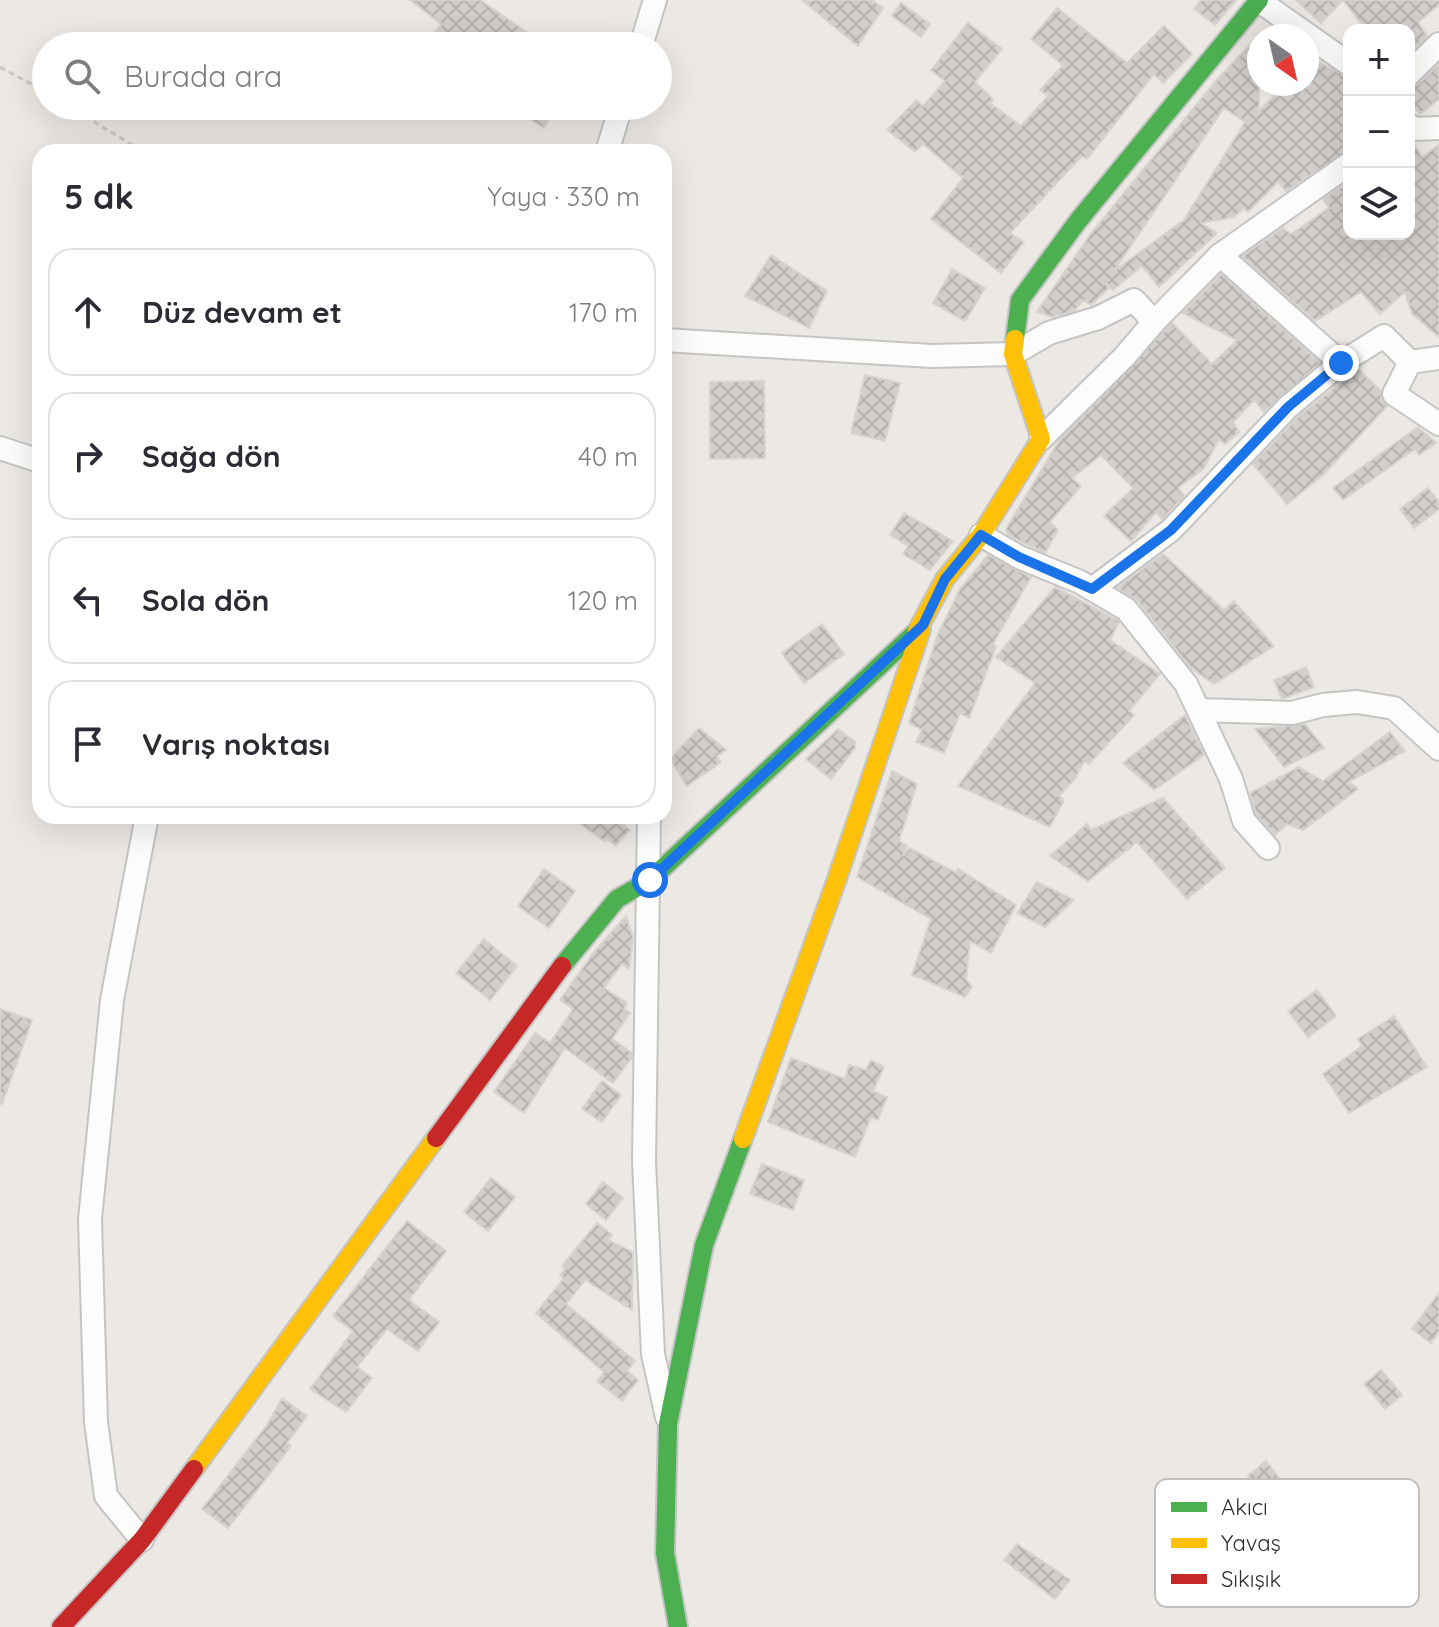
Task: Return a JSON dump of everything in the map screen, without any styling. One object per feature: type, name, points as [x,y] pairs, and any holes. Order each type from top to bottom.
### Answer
[{"type":"street","points":[[645,32],[655,0]]},
{"type":"street","points":[[1041,439],[1013,354],[1020,300],[1078,221],[1258,0],[1343,60]]},
{"type":"street","points":[[1415,68],[1439,44]]},
{"type":"street","points":[[609,144],[617,120]]},
{"type":"street","points":[[1415,129],[1439,128]]},
{"type":"street","points":[[678,1627],[665,1553],[668,1424],[704,1245],[832,894],[923,625],[945,579],[981,535],[1041,439],[1220,255],[1343,168]]},
{"type":"street","points":[[1220,255],[1341,363]]},
{"type":"street","points":[[672,340],[932,356],[1013,354],[1049,333],[1098,318],[1134,300],[1154,322]]},
{"type":"street","points":[[1092,589],[1171,530],[1288,407],[1341,363],[1384,336],[1410,362]]},
{"type":"street","points":[[1410,362],[1439,358]]},
{"type":"street","points":[[1410,362],[1394,394],[1439,424]]},
{"type":"street","points":[[0,448],[32,458]]},
{"type":"street","points":[[981,535],[1126,609],[1186,684],[1231,779],[1244,821],[1268,848]]},
{"type":"street","points":[[61,1627],[142,1540],[580,941],[617,899],[650,880],[923,625]]},
{"type":"street","points":[[1199,710],[1292,713],[1323,705],[1357,702],[1394,708],[1439,749]]},
{"type":"street","points":[[142,1540],[106,1496],[96,1422],[90,1219],[112,1000],[145,824]]},
{"type":"street","points":[[649,824],[644,1161],[653,1354],[668,1424]]},
{"type":"path","points":[[0,67],[32,84]]},
{"type":"path","points":[[91,120],[131,144]]},
{"type":"building","points":[[410,0],[480,0],[527,32],[435,32],[441,24]]},
{"type":"building","points":[[802,0],[872,0],[883,8],[858,46]]},
{"type":"building","points":[[1201,0],[1236,0],[1215,25],[1194,9]]},
{"type":"building","points":[[1296,0],[1343,0],[1321,23]]},
{"type":"building","points":[[1343,0],[1439,0],[1439,5],[1418,22],[1427,36],[1415,48],[1415,24],[1361,24]]},
{"type":"building","points":[[901,3],[930,24],[921,37],[892,16]]},
{"type":"building","points":[[1057,8],[1127,63],[1164,26],[1192,54],[1163,83],[1154,74],[1087,159],[1082,156],[1010,233],[1024,242],[1001,273],[931,219],[963,178],[923,144],[915,152],[887,130],[916,100],[923,106],[945,81],[931,70],[968,23],[1002,49],[975,82],[993,99],[990,103],[1021,126],[1048,96],[1040,90],[1063,65],[1031,39]]},
{"type":"building","points":[[1247,48],[1247,96],[1259,96],[1259,111],[1273,96],[1319,96],[1319,62],[1343,75],[1343,154],[1286,191],[1278,182],[1248,212],[1244,208],[1234,217],[1201,223],[1217,233],[1159,287],[1142,266],[1113,290],[1106,283],[1109,288],[1091,305],[1083,300],[1074,311],[1053,317],[1037,312],[1092,232],[1215,82]],"holes":[[[1224,108],[1245,122],[1184,220],[1114,271]]]},
{"type":"building","points":[[1439,64],[1439,99],[1420,114],[1415,108],[1415,86]]},
{"type":"building","points":[[531,120],[549,120],[544,128]]},
{"type":"building","points":[[1415,145],[1422,157],[1439,145],[1439,337],[1412,314],[1405,292],[1380,314],[1361,292],[1315,321],[1242,256],[1283,228],[1291,234],[1329,208],[1323,199],[1343,185],[1343,240],[1415,240]]},
{"type":"building","points":[[771,255],[827,291],[809,328],[745,296]]},
{"type":"building","points":[[952,269],[985,288],[965,321],[933,303]]},
{"type":"building","points":[[1221,274],[1320,363],[1264,412],[1254,400],[1233,422],[1239,432],[1225,444],[1219,439],[1204,468],[1178,488],[1184,496],[1162,519],[1156,512],[1131,541],[1104,516],[1133,488],[1101,455],[1072,478],[1081,486],[1050,522],[1058,530],[1045,553],[1008,535],[1006,529],[1059,441],[1172,323],[1212,364],[1237,340],[1182,313]]},
{"type":"building","points":[[1358,369],[1381,391],[1381,400],[1387,406],[1323,475],[1287,504],[1253,464],[1298,417]]},
{"type":"building","points":[[865,375],[900,383],[885,441],[851,433]]},
{"type":"building","points":[[764,381],[765,458],[710,459],[710,382]]},
{"type":"building","points":[[1418,427],[1436,443],[1419,455],[1415,449],[1343,500],[1333,488]]},
{"type":"building","points":[[1428,488],[1439,502],[1439,509],[1414,528],[1400,509]]},
{"type":"building","points":[[904,513],[953,541],[930,570],[903,554],[908,546],[890,535]]},
{"type":"building","points":[[1163,554],[1224,610],[1234,601],[1274,646],[1214,684],[1191,668],[1137,600],[1117,588]]},
{"type":"building","points":[[988,555],[1031,577],[993,644],[996,647],[969,718],[960,713],[944,753],[916,742],[922,730],[909,723],[938,634],[960,589]]},
{"type":"building","points":[[1055,587],[1117,620],[1119,622],[1110,640],[1160,674],[1129,711],[1134,715],[1089,764],[1084,761],[1075,779],[1059,796],[1064,800],[1050,827],[958,786],[1035,683],[996,657]]},
{"type":"building","points":[[822,624],[844,654],[804,683],[782,653]]},
{"type":"building","points":[[1306,667],[1314,687],[1282,699],[1274,680]]},
{"type":"building","points":[[1185,715],[1204,755],[1154,790],[1123,763]]},
{"type":"building","points":[[1305,724],[1324,748],[1284,767],[1255,729]]},
{"type":"building","points":[[699,728],[726,750],[717,756],[721,762],[687,786],[672,762],[672,757]]},
{"type":"building","points":[[838,729],[855,742],[855,748],[831,779],[806,759]]},
{"type":"building","points":[[1390,732],[1405,751],[1349,782],[1358,789],[1303,830],[1287,824],[1275,835],[1256,814],[1250,793],[1299,767],[1323,781]]},
{"type":"building","points":[[892,771],[917,784],[899,841],[907,846],[903,856],[910,848],[956,873],[958,869],[1016,905],[991,953],[970,941],[966,979],[972,987],[965,997],[912,975],[931,919],[857,877]]},
{"type":"building","points":[[1163,798],[1225,868],[1187,899],[1137,842],[1088,881],[1050,856],[1087,824],[1091,830]]},
{"type":"building","points":[[581,824],[623,824],[630,830],[616,846],[607,839],[605,842]]},
{"type":"building","points":[[544,869],[575,891],[549,928],[518,906]]},
{"type":"building","points":[[1037,882],[1074,900],[1045,927],[1017,913]]},
{"type":"building","points":[[626,916],[633,937],[629,969],[622,964],[604,988],[627,1003],[624,1009],[630,1013],[612,1039],[632,1053],[632,1057],[613,1083],[565,1048],[524,1113],[494,1092],[535,1033],[550,1043],[573,1009],[560,1000],[594,952]]},
{"type":"building","points":[[484,939],[517,966],[490,1000],[456,973]]},
{"type":"building","points":[[1317,990],[1336,1016],[1308,1037],[1288,1011]]},
{"type":"building","points":[[0,1009],[32,1020],[2,1104],[0,1103]]},
{"type":"building","points":[[1394,1016],[1427,1067],[1349,1113],[1323,1074],[1362,1046],[1358,1039]]},
{"type":"building","points":[[791,1058],[845,1079],[849,1065],[866,1070],[871,1060],[884,1067],[873,1091],[887,1097],[878,1120],[871,1117],[855,1157],[768,1122]]},
{"type":"building","points":[[602,1081],[621,1095],[602,1122],[582,1109]]},
{"type":"building","points":[[762,1164],[804,1180],[793,1210],[750,1194]]},
{"type":"building","points":[[491,1178],[515,1197],[488,1231],[464,1212]]},
{"type":"building","points":[[603,1182],[623,1198],[606,1220],[586,1204]]},
{"type":"building","points":[[407,1221],[446,1251],[409,1300],[439,1322],[418,1351],[387,1329],[357,1367],[372,1378],[346,1412],[310,1389],[353,1331],[333,1316]]},
{"type":"building","points":[[597,1223],[612,1235],[608,1240],[633,1252],[632,1310],[585,1280],[566,1304],[635,1361],[627,1371],[638,1380],[622,1401],[597,1381],[604,1372],[536,1313],[564,1278],[560,1275],[565,1269],[562,1266]]},
{"type":"building","points":[[1439,1293],[1439,1332],[1431,1343],[1412,1329]]},
{"type":"building","points":[[1381,1370],[1402,1395],[1385,1409],[1364,1384]]},
{"type":"building","points":[[282,1398],[307,1416],[287,1443],[291,1446],[228,1528],[202,1509],[267,1425]]},
{"type":"building","points":[[1266,1461],[1280,1479],[1250,1479],[1248,1476]]},
{"type":"building","points":[[1017,1544],[1070,1580],[1055,1599],[1004,1560]]},
{"type":"traffic: fast","points":[[1015,339],[1020,300],[1078,221],[1259,0]]},
{"type":"traffic: fast","points":[[562,966],[617,899],[650,880],[917,631]]},
{"type":"traffic: fast","points":[[678,1627],[665,1553],[668,1424],[704,1245],[743,1139]]},
{"type":"traffic: slow","points":[[917,631],[945,579],[981,535],[1041,439],[1013,354],[1015,339]]},
{"type":"traffic: slow","points":[[743,1139],[837,879],[921,630]]},
{"type":"traffic: slow","points":[[194,1469],[436,1138]]},
{"type":"traffic: jam","points":[[436,1138],[562,966]]},
{"type":"traffic: jam","points":[[61,1627],[142,1540],[194,1469]]},
{"type":"route","points":[[650,880],[923,625],[945,579],[981,535],[1019,557],[1092,589],[1171,530],[1288,407],[1341,363]]}]
